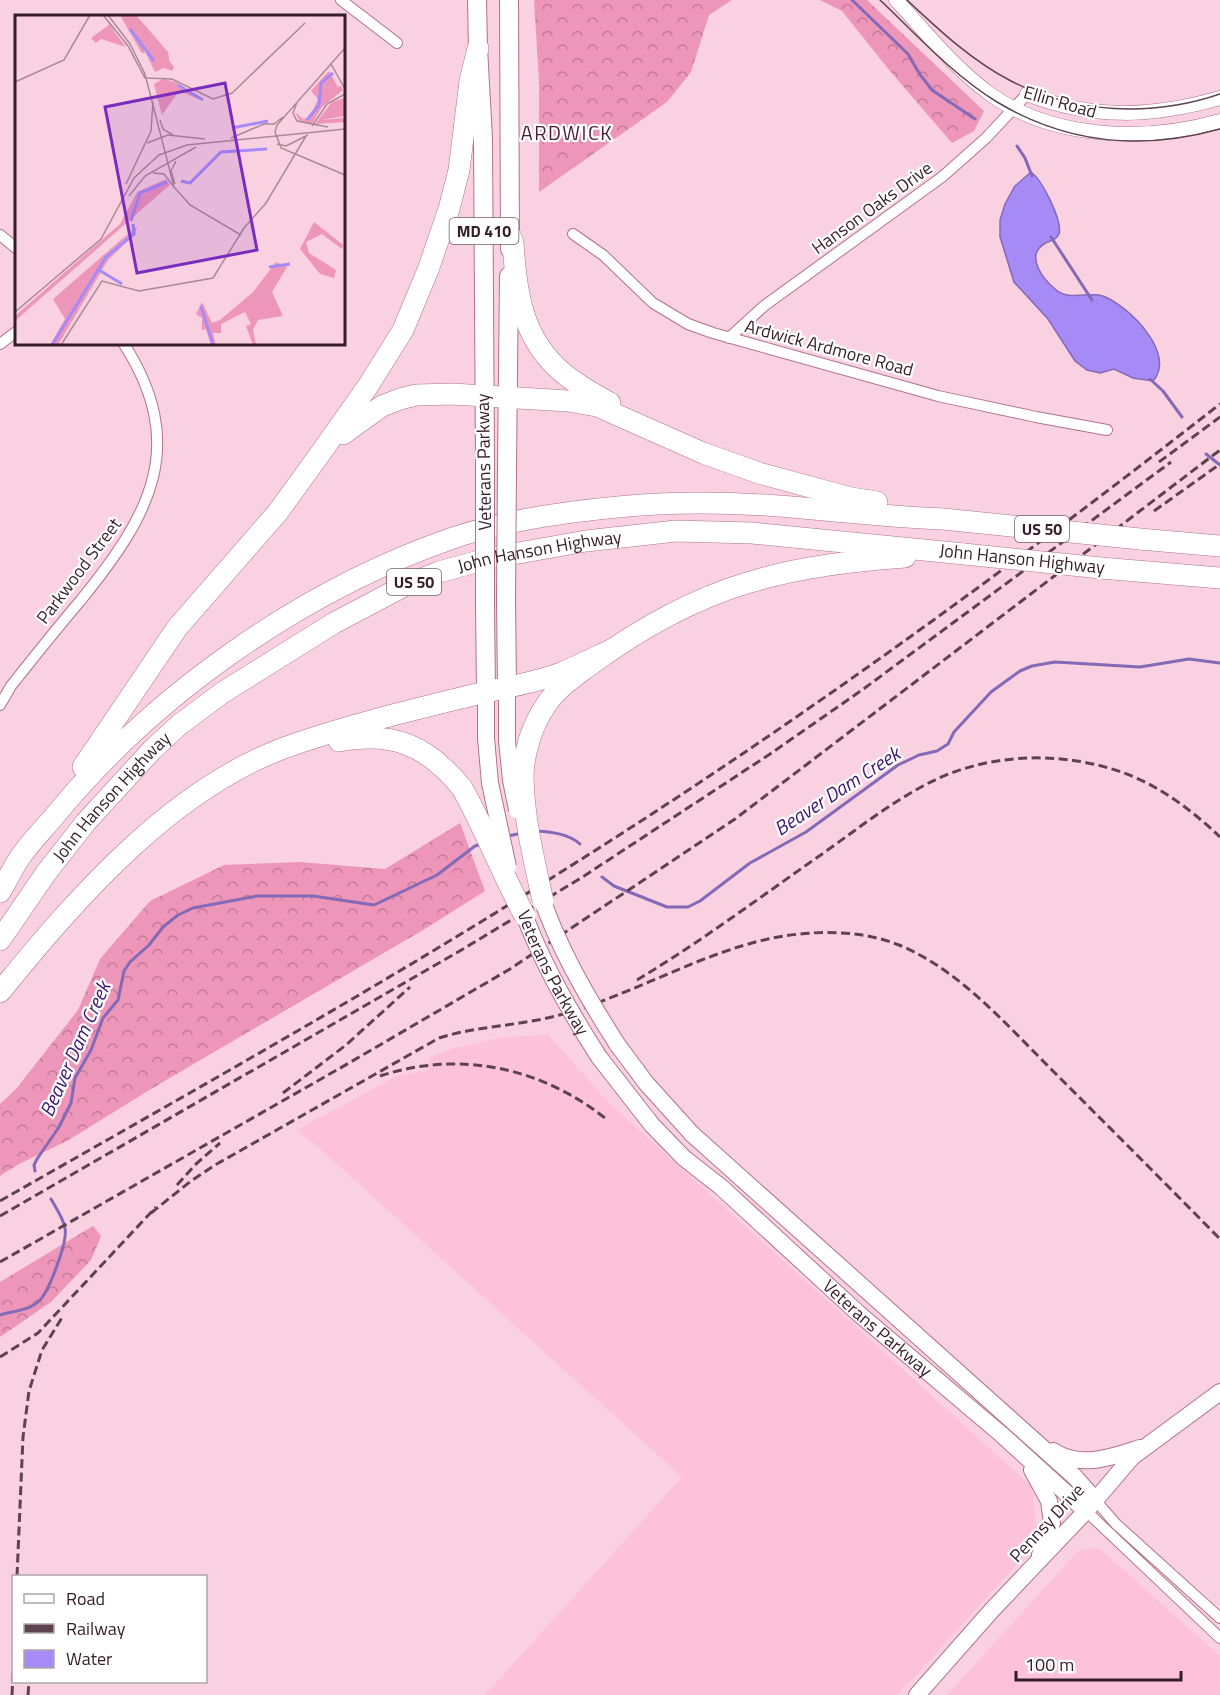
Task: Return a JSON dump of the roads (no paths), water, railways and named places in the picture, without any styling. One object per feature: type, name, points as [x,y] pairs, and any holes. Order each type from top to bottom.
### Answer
[{"type":"highway","points":[[20,857],[177,628],[278,512],[368,386],[403,330],[428,270],[449,209],[459,170],[470,81],[478,48]]},
{"type":"highway","points":[[510,235],[513,243],[518,298],[530,330],[543,351],[561,372],[583,388],[687,445]]},
{"type":"highway","points":[[320,454],[367,415],[400,399],[434,394],[568,400],[597,406],[759,473],[851,498],[914,507],[943,519]]},
{"type":"highway","name":"John Hanson Highway","points":[[0,891],[20,857],[82,782],[151,715],[212,667],[295,613],[340,588],[454,537],[489,527],[542,517],[620,507],[670,504],[761,505],[943,519],[1220,546]]},
{"type":"highway","name":"John Hanson Highway","points":[[0,940],[46,873],[86,822],[145,757],[179,725],[222,693],[334,623],[406,585],[439,572],[490,558],[586,541],[676,531],[752,533],[1220,578]]},
{"type":"highway","points":[[1180,543],[1220,533]]},
{"type":"highway","points":[[0,992],[59,922],[119,858],[223,776],[258,759],[297,743],[378,719],[560,674],[611,650],[676,612],[748,582],[830,564],[964,554]]},
{"type":"highway","points":[[543,902],[517,779],[545,706],[568,681],[611,650]]},
{"type":"highway","points":[[187,803],[258,765],[306,747],[362,738],[383,737],[402,741],[438,763],[462,788],[525,916]]},
{"type":"main road","name":"Veterans Parkway","points":[[477,0],[484,201],[485,606],[496,689],[517,779]]},
{"type":"main road","name":"Veterans Parkway","points":[[509,0],[510,235],[506,601],[496,689],[486,738],[490,783],[502,844],[525,916],[546,967],[560,993],[599,1057],[652,1125],[684,1158],[721,1187],[858,1313],[1000,1434],[1091,1506]]},
{"type":"main road","name":"Veterans Parkway","points":[[543,902],[564,954],[617,1044],[646,1083],[692,1134],[1074,1478],[1091,1506]]},
{"type":"main road","name":"Pennsy Drive","points":[[917,1695],[1091,1506],[1132,1457],[1220,1392]]},
{"type":"main road","points":[[1000,1434],[1036,1474],[1049,1501],[1052,1523],[1038,1561]]},
{"type":"main road","points":[[1034,1442],[1062,1457],[1076,1461],[1092,1461],[1144,1447]]},
{"type":"street","points":[[341,0],[396,43]]},
{"type":"street","name":"Ellin Road","points":[[896,0],[954,63],[989,94],[1026,114],[1068,127],[1126,135],[1178,131],[1220,121]]},
{"type":"street","name":"Ellin Road","points":[[1027,94],[1052,104],[1100,113],[1133,113],[1191,106],[1220,98]]},
{"type":"street","name":"Hanson Oaks Drive","points":[[729,338],[764,306],[942,177],[971,153],[1027,94]]},
{"type":"street","name":"Ardwick Ardmore Road","points":[[573,234],[603,255],[639,291],[661,308],[688,324],[729,338],[938,396],[1107,430]]},
{"type":"street","points":[[0,235],[15,247]]},
{"type":"street","points":[[0,344],[15,333]]},
{"type":"street","name":"Parkwood Street","points":[[0,705],[11,686],[130,535],[144,507],[157,460],[156,420],[144,380],[125,345]]},
{"type":"street","name":"Veterans Parkway","points":[[1091,1506],[1116,1524],[1220,1618]]},
{"type":"street","name":"Veterans Parkway","points":[[1091,1506],[1220,1638]]},
{"type":"water","points":[[1031,172],[1041,183],[1051,201],[1059,228],[1058,236],[1044,244],[1036,255],[1041,274],[1061,293],[1073,296],[1103,296],[1114,301],[1137,320],[1155,345],[1159,358],[1159,370],[1153,381],[1133,378],[1114,369],[1100,373],[1087,370],[1075,361],[1048,319],[1014,282],[1000,237],[1000,220],[1005,204],[1015,186]]},
{"type":"waterway","points":[[852,0],[908,54],[932,90],[975,119]]},
{"type":"waterway","points":[[1017,146],[1032,176]]},
{"type":"waterway","points":[[1051,237],[1092,300]]},
{"type":"waterway","points":[[1150,379],[1163,391],[1182,417]]},
{"type":"waterway","points":[[1206,454],[1220,465]]},
{"type":"waterway","name":"Beaver Dam Creek","points":[[602,877],[614,886],[667,907],[688,907],[700,901],[750,863],[806,832],[898,765],[919,755],[937,751],[948,744],[954,732],[991,692],[1020,671],[1032,666],[1055,662],[1140,667],[1189,659],[1220,663]]},
{"type":"waterway","name":"Beaver Dam Creek","points":[[537,831],[566,836],[580,844]]},
{"type":"waterway","name":"Beaver Dam Creek","points":[[508,836],[522,833]]},
{"type":"waterway","name":"Beaver Dam Creek","points":[[35,1171],[34,1165],[37,1159],[59,1127],[71,1103],[75,1078],[91,1050],[103,1018],[118,1000],[124,971],[163,927],[178,915],[193,908],[257,896],[313,896],[374,905],[437,875],[475,846],[481,844]]},
{"type":"waterway","name":"Beaver Dam Creek","points":[[0,1315],[35,1304],[43,1296],[52,1277],[64,1244],[65,1228],[51,1199]]},
{"type":"tram line","points":[[880,0],[965,80],[997,102],[1050,127],[1105,140],[1133,141],[1162,140],[1220,129]]},
{"type":"tram line","points":[[907,0],[944,34],[983,64],[1011,81],[1061,100],[1088,106],[1141,109],[1168,106],[1220,94]]},
{"type":"railway","points":[[0,1201],[358,996],[499,911],[653,813],[737,758],[900,644],[1061,526],[1220,404]]},
{"type":"railway","points":[[1159,462],[1220,417]]},
{"type":"railway","points":[[0,1262],[510,969],[735,819],[1220,450]]},
{"type":"railway","points":[[0,1216],[458,952],[581,878],[770,754],[862,690],[1171,462]]},
{"type":"railway","points":[[1154,511],[1220,464]]},
{"type":"railway","points":[[637,980],[709,934],[897,801],[949,774],[977,765],[1005,760],[1064,759],[1121,772],[1167,794],[1220,837]]},
{"type":"railway","points":[[151,1213],[215,1165],[439,1038],[556,1016],[583,1008],[741,946],[784,936],[834,933],[868,936],[899,945],[922,956],[964,985],[1003,1021],[1220,1239]]},
{"type":"railway","points":[[283,1093],[346,1045],[410,987]]},
{"type":"railway","points":[[380,1076],[410,1068],[439,1064],[469,1064],[498,1068],[526,1075],[554,1086],[580,1100],[605,1118]]},
{"type":"railway","points":[[177,1185],[220,1143]]},
{"type":"railway","points":[[0,1357],[38,1333],[156,1207]]},
{"type":"railway","points":[[17,1575],[23,1437],[29,1391],[42,1350],[63,1316]]},
{"type":"railway","points":[[12,1695],[13,1683]]},
{"type":"railway","points":[[28,1695],[29,1683]]},
{"type":"district","name":"ARDWICK","points":[[567,133]]}]
